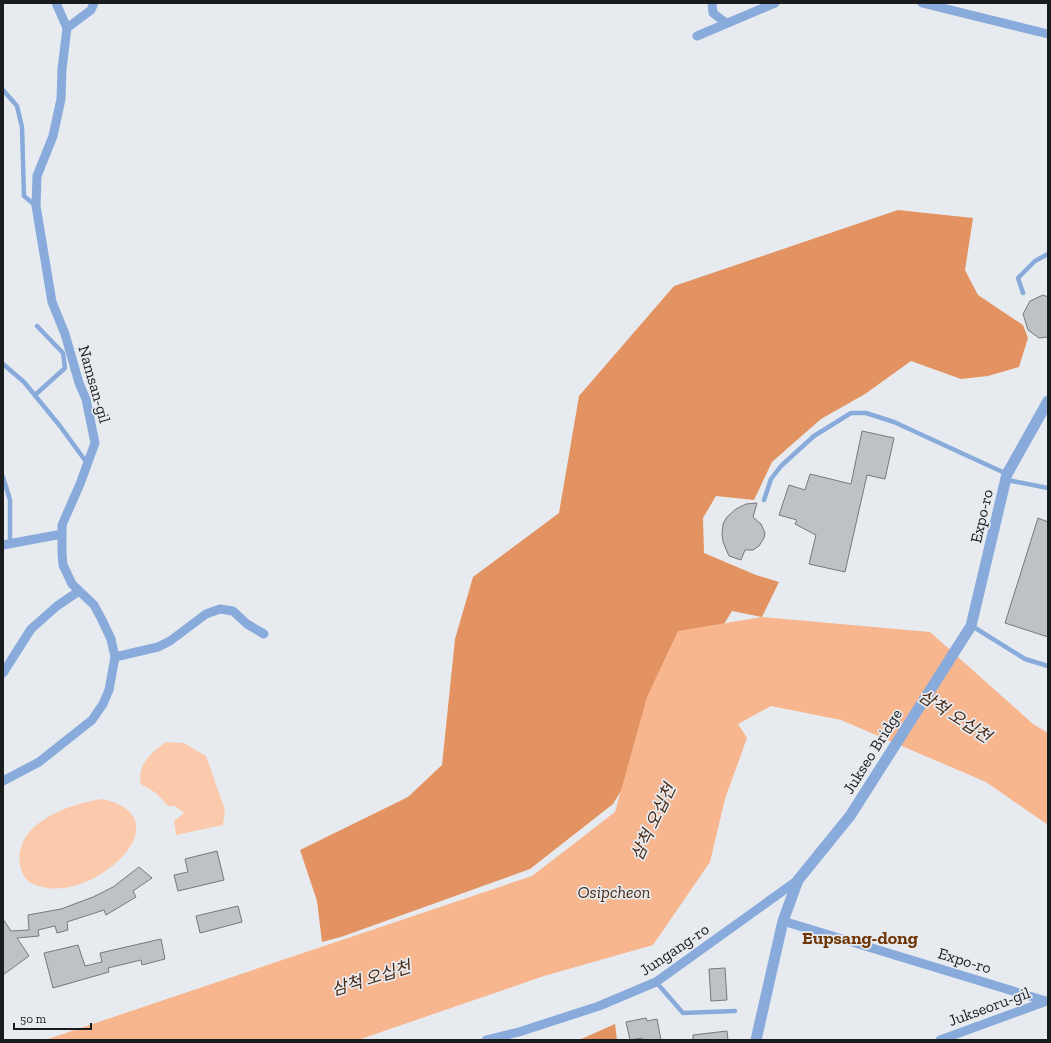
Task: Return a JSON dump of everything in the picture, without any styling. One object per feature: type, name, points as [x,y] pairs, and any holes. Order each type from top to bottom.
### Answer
[{"type":"street","points":[[56,3],[67,28],[91,10],[94,3]]},
{"type":"street","points":[[712,3],[713,13],[726,23]]},
{"type":"street","points":[[697,36],[775,3]]},
{"type":"street","points":[[922,3],[1048,34]]},
{"type":"street","name":"Namsan-gil","points":[[3,781],[39,762],[92,720],[103,704],[109,690],[115,657],[111,639],[94,605],[72,584],[63,565],[62,525],[88,463],[94,443],[92,420],[67,354],[52,302],[36,206],[37,176],[53,136],[61,99],[62,69],[67,28]]},
{"type":"street","name":"Expo-ro","points":[[959,643],[971,626],[1006,477],[1048,401]]},
{"type":"street","points":[[6,544],[62,534]]},
{"type":"street","points":[[3,674],[31,629],[57,606],[79,591]]},
{"type":"street","points":[[115,657],[158,647],[170,641],[206,614],[220,609],[233,611],[247,624],[264,634]]},
{"type":"street","name":"Jukseo Bridge","points":[[798,880],[850,816],[959,643]]},
{"type":"street","points":[[756,1040],[783,921],[798,880]]},
{"type":"street","name":"Jungang-ro","points":[[486,1040],[519,1032],[598,1006],[656,982],[798,880]]},
{"type":"street","name":"Expo-ro","points":[[783,921],[1047,1001]]},
{"type":"street","name":"Jukseoru-gil","points":[[945,1039],[1047,1001]]},
{"type":"lane","points":[[3,90],[18,106],[22,127],[24,196],[36,206]]},
{"type":"lane","points":[[1022,293],[1018,278],[1035,260],[1048,254]]},
{"type":"lane","points":[[35,395],[65,368],[67,354],[37,326]]},
{"type":"lane","points":[[3,364],[24,382],[88,463]]},
{"type":"lane","points":[[764,500],[771,479],[781,466],[814,436],[851,412],[866,413],[894,422],[1006,477],[1048,488]]},
{"type":"lane","points":[[3,477],[6,482],[10,500],[6,544]]},
{"type":"lane","points":[[971,626],[1025,659],[1048,666]]},
{"type":"lane","points":[[656,982],[683,1013],[735,1011]]},
{"type":"shaded area","points":[[898,210],[973,218],[965,270],[978,295],[1023,325],[1028,338],[1019,367],[988,376],[961,379],[911,361],[865,394],[821,419],[772,462],[754,500],[716,496],[703,518],[704,553],[756,575],[779,582],[762,617],[732,611],[613,804],[530,869],[341,937],[322,942],[317,901],[300,850],[408,797],[442,765],[455,639],[473,577],[559,513],[579,396],[674,286]]},
{"type":"shaded area","points":[[166,742],[184,743],[206,756],[225,810],[223,825],[176,835],[174,821],[184,813],[175,806],[168,806],[156,793],[141,784],[140,777],[146,760],[155,750]]},
{"type":"shaded area","points":[[102,799],[125,808],[135,822],[135,837],[125,853],[110,868],[90,880],[69,887],[48,888],[35,885],[28,881],[21,869],[20,854],[24,840],[32,829],[44,819],[58,812],[73,806]]},
{"type":"shaded area","points":[[615,1024],[617,1040],[579,1040]]},
{"type":"water","name":"Osipcheon","points":[[762,617],[930,632],[1033,724],[1048,733],[1048,825],[986,782],[841,720],[771,706],[738,724],[747,738],[725,799],[710,862],[653,945],[544,976],[358,1040],[45,1040],[532,876],[615,812],[647,697],[678,631]]},
{"type":"building","points":[[1043,295],[1048,297],[1048,337],[1039,338],[1028,330],[1023,314],[1030,301]]},
{"type":"building","points":[[862,431],[894,438],[885,479],[867,475],[845,572],[809,564],[816,535],[795,524],[797,520],[779,515],[789,485],[805,490],[810,474],[851,484]]},
{"type":"building","points":[[757,503],[753,517],[761,524],[765,533],[764,538],[759,546],[753,550],[745,550],[741,560],[729,556],[723,542],[723,524],[727,517],[736,509],[746,504]]},
{"type":"building","points":[[1038,518],[1048,522],[1048,637],[1005,623]]},
{"type":"building","points":[[217,851],[224,880],[178,891],[174,875],[188,872],[185,859]]},
{"type":"building","points":[[139,867],[152,878],[133,891],[136,897],[106,915],[104,910],[67,922],[68,930],[57,933],[55,926],[38,930],[39,936],[17,938],[29,956],[3,975],[3,919],[11,931],[29,930],[28,915],[61,909],[93,897],[113,887]]},
{"type":"building","points":[[238,906],[242,922],[200,933],[196,916]]},
{"type":"building","points":[[161,939],[165,959],[142,965],[141,960],[108,968],[109,972],[53,988],[44,953],[78,945],[85,966],[102,962],[100,953]]},
{"type":"building","points":[[725,968],[727,1000],[711,1001],[709,969]]},
{"type":"building","points":[[646,1018],[647,1021],[657,1019],[661,1040],[642,1040],[642,1038],[630,1040],[626,1022]]},
{"type":"building","points":[[727,1031],[728,1040],[693,1040],[693,1035]]},
{"type":"district","name":"Eupsang-dong","points":[[860,938]]},
{"type":"water label","name":"삼척 오십천","points":[[955,716]]},
{"type":"water label","name":"삼척 오십천","points":[[653,822]]},
{"type":"water label","name":"삼척 오십천","points":[[371,978]]}]
